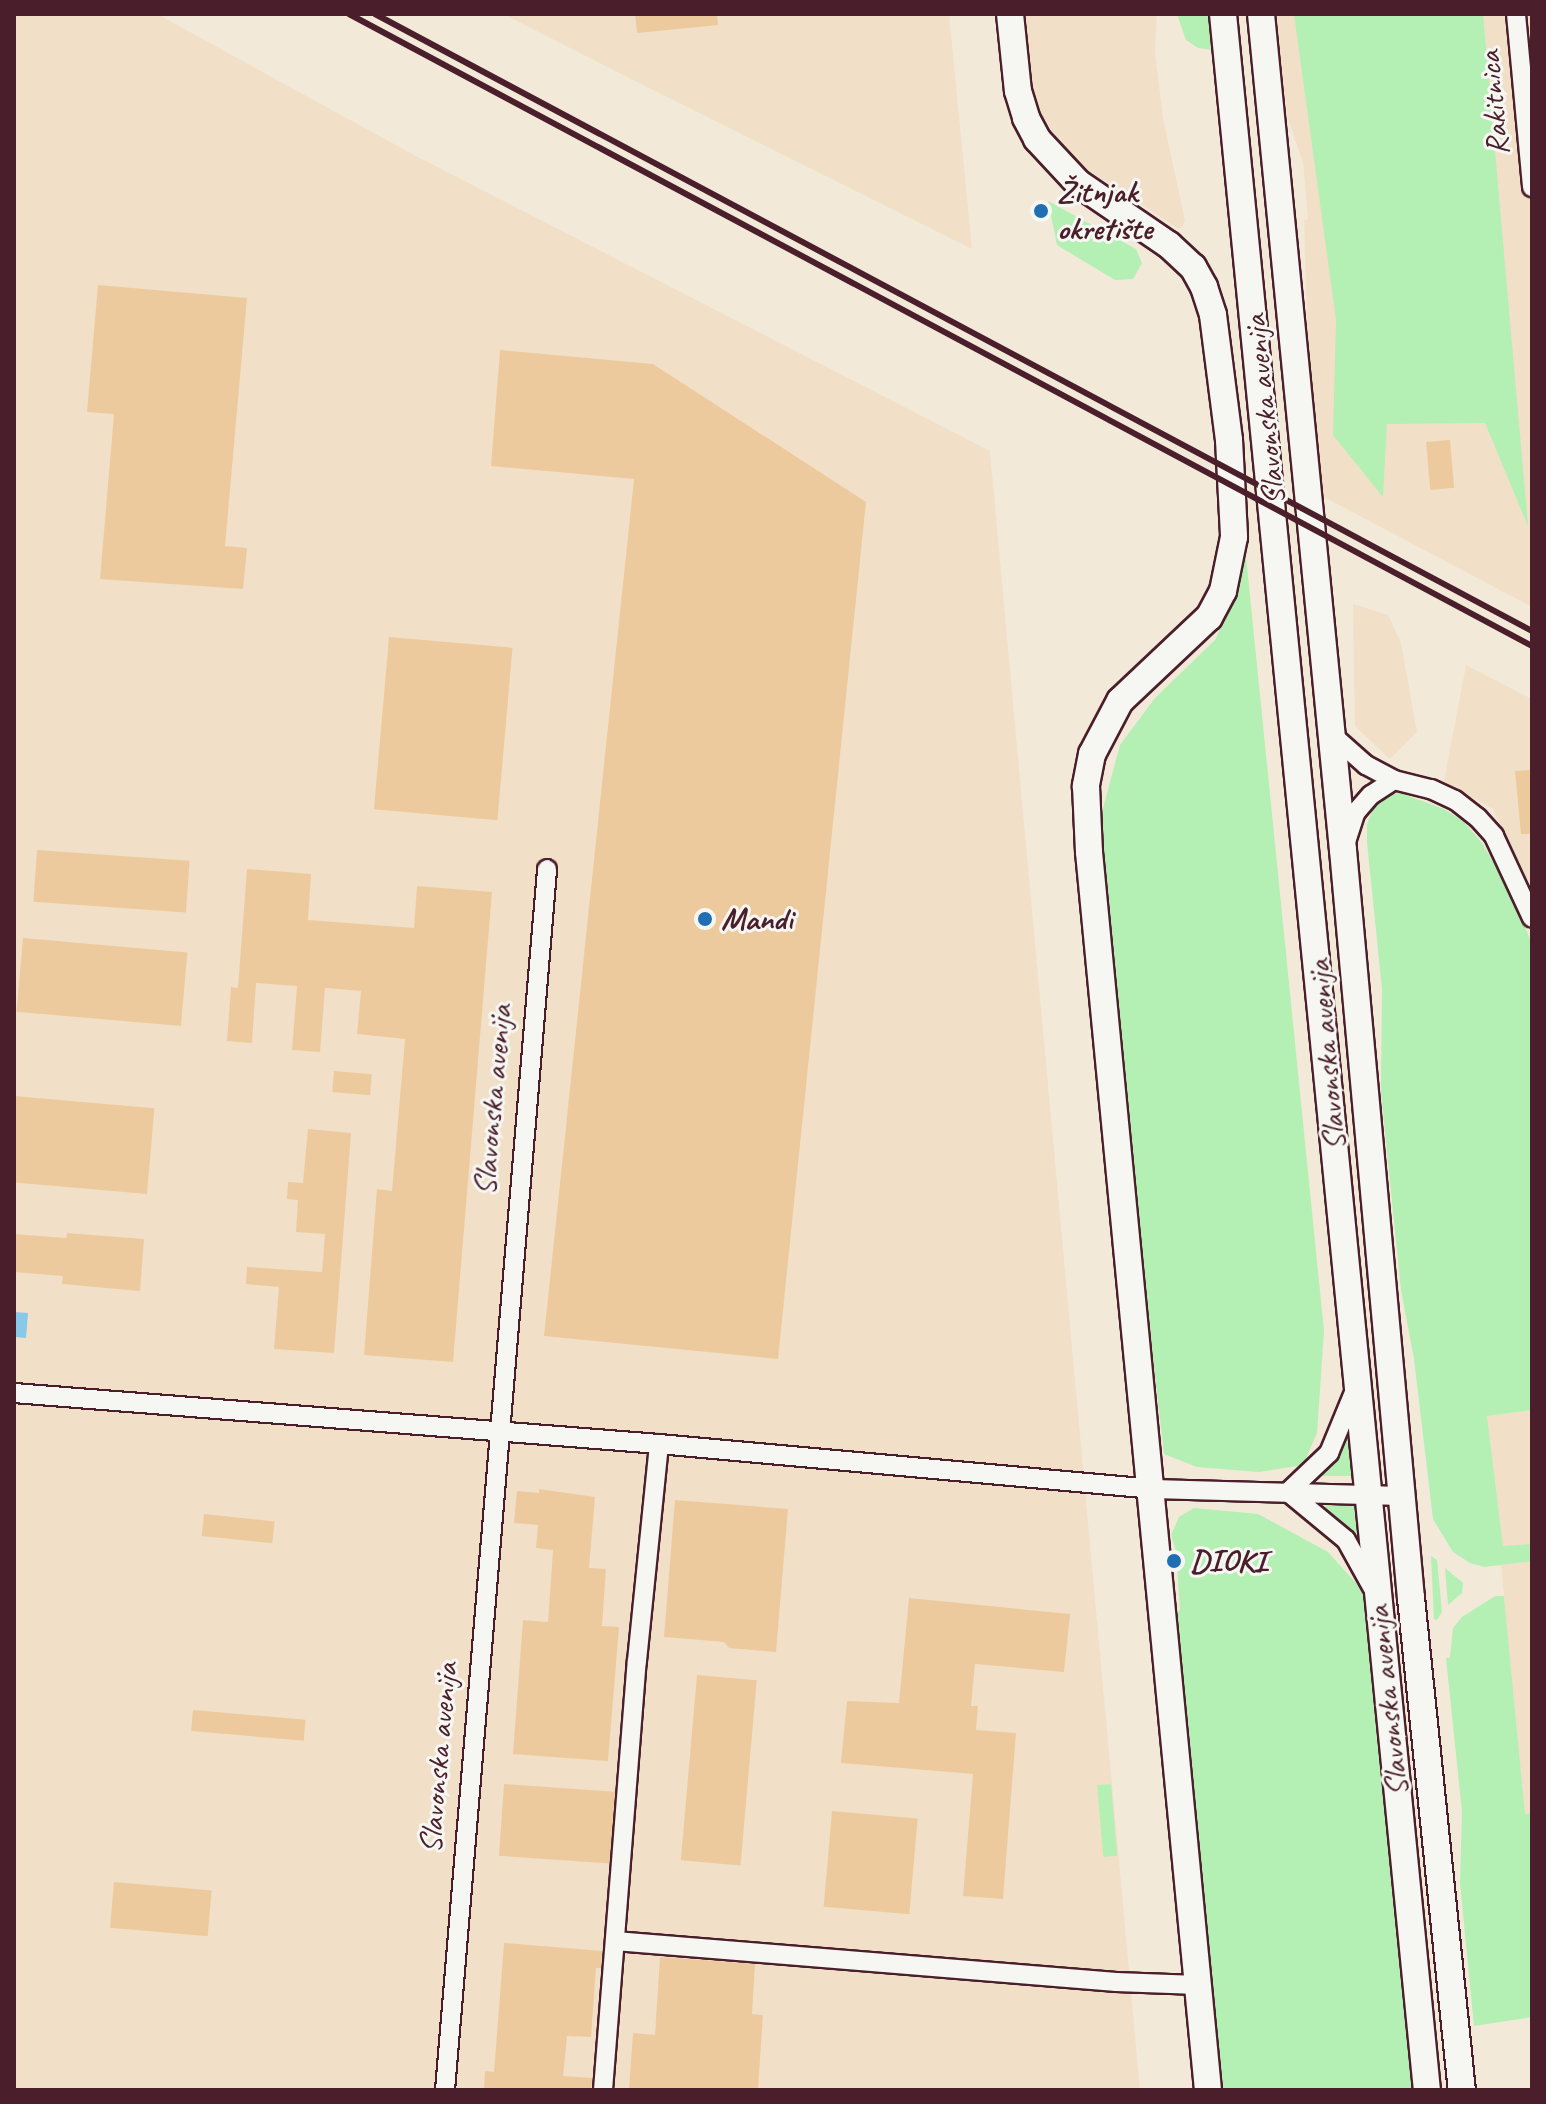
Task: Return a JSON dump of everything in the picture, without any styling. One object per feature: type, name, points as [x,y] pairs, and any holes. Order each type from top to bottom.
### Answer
[{"type":"main road","name":"Slavonska avenija","points":[[1010,14],[1018,91],[1026,118],[1047,152],[1078,183],[1169,245],[1193,267],[1204,287],[1213,315],[1229,440],[1234,537],[1223,591],[1209,617],[1120,701],[1092,754],[1086,786],[1089,852],[1153,1489],[1208,2090]]},
{"type":"main road","name":"Slavonska avenija","points":[[1223,14],[1427,2090]]},
{"type":"main road","name":"Slavonska avenija","points":[[1261,14],[1343,850],[1401,1496],[1462,2090]]},
{"type":"street","name":"Rakitnica","points":[[1516,14],[1532,187]]},
{"type":"street","points":[[1331,734],[1366,765],[1394,780],[1431,789],[1455,800],[1478,818],[1494,836],[1532,918]]},
{"type":"street","points":[[1343,850],[1356,812],[1371,795],[1394,780]]},
{"type":"street","name":"Slavonska avenija","points":[[445,2090],[547,869]]},
{"type":"street","name":"Slavonska avenija","points":[[1356,1388],[1329,1453],[1288,1492],[1320,1514],[1346,1540],[1377,1598]]},
{"type":"street","points":[[14,1393],[659,1444],[1153,1489],[1368,1492],[1401,1496]]},
{"type":"street","points":[[603,2090],[637,1661],[659,1444]]},
{"type":"street","points":[[615,1941],[1116,1982],[1198,1985]]},
{"type":"shaded area","points":[[14,14],[157,14],[416,156],[990,451],[1140,2090],[14,2090]]},
{"type":"shaded area","points":[[503,14],[949,14],[972,249],[635,81]]},
{"type":"shaded area","points":[[1022,14],[1157,14],[1155,52],[1163,118],[1185,220],[1182,228],[1177,228],[1070,158],[1035,105],[1029,87]]},
{"type":"shaded area","points":[[1276,14],[1532,14],[1532,607],[1322,496],[1308,348],[1304,220],[1308,219],[1303,163],[1287,115]]},
{"type":"shaded area","points":[[1353,604],[1388,615],[1401,643],[1417,732],[1390,759],[1355,726]]},
{"type":"shaded area","points":[[1466,665],[1532,699],[1532,895],[1493,809],[1444,781]]},
{"type":"shaded area","points":[[1532,1410],[1532,1544],[1503,1547],[1487,1416]]},
{"type":"shaded area","points":[[1532,1561],[1532,1813],[1525,1814],[1501,1565]]},
{"type":"green space","points":[[1177,14],[1209,14],[1213,50],[1198,48],[1186,40]]},
{"type":"green space","points":[[1294,14],[1483,14],[1528,526],[1485,423],[1387,424],[1383,497],[1333,435],[1336,320]]},
{"type":"green space","points":[[1048,201],[1136,249],[1142,263],[1133,279],[1115,280],[1057,245]]},
{"type":"green space","points":[[1246,556],[1324,1331],[1317,1433],[1303,1465],[1259,1472],[1197,1467],[1164,1454],[1094,842],[1120,745],[1155,698],[1216,639]]},
{"type":"green space","points":[[1400,793],[1444,809],[1464,822],[1482,843],[1510,891],[1532,944],[1532,1410],[1487,1416],[1503,1546],[1532,1544],[1532,1561],[1484,1567],[1470,1563],[1453,1552],[1433,1519],[1414,1359],[1401,1290],[1381,1093],[1382,989],[1367,842],[1367,824],[1374,807],[1382,796]]},
{"type":"green space","points":[[1347,1437],[1351,1438],[1354,1476],[1323,1476],[1322,1472]]},
{"type":"green space","points":[[1327,1503],[1360,1505],[1361,1538],[1355,1537],[1324,1510]]},
{"type":"green space","points":[[1194,1508],[1258,1514],[1328,1552],[1363,1591],[1413,2090],[1221,2090],[1176,1617],[1180,1609],[1176,1551],[1171,1535],[1179,1517]]},
{"type":"green space","points":[[1431,1556],[1437,1560],[1442,1612],[1437,1620],[1434,1619]]},
{"type":"green space","points":[[1445,1568],[1463,1583],[1462,1593],[1448,1605]]},
{"type":"green space","points":[[1495,1596],[1504,1596],[1525,1814],[1532,1813],[1532,2017],[1474,2026],[1460,1883],[1462,1812],[1446,1658],[1450,1658],[1453,1628],[1462,1617]]},
{"type":"green space","points":[[1111,1784],[1117,1856],[1103,1857],[1097,1785]]},
{"type":"water","points":[[14,1312],[28,1313],[26,1338],[14,1337]]},
{"type":"building","points":[[635,14],[717,14],[718,25],[637,33]]},
{"type":"building","points":[[98,285],[247,298],[225,546],[247,548],[243,589],[100,579],[114,414],[87,412]]},
{"type":"building","name":"Mandi","points":[[500,350],[653,364],[866,502],[778,1359],[544,1336],[634,479],[491,466]]},
{"type":"building","points":[[1450,440],[1454,488],[1430,490],[1426,442]]},
{"type":"building","points":[[389,637],[513,648],[497,820],[374,809]]},
{"type":"building","points":[[1532,770],[1532,834],[1521,834],[1515,771]]},
{"type":"building","points":[[37,850],[190,861],[186,913],[33,902]]},
{"type":"building","points":[[247,869],[311,874],[308,920],[414,928],[417,886],[492,892],[453,1362],[364,1355],[377,1189],[392,1191],[405,1039],[357,1034],[361,991],[325,988],[320,1052],[292,1050],[297,986],[256,983],[252,1043],[227,1041],[231,987],[238,988]]},
{"type":"building","points":[[23,938],[187,952],[181,1026],[17,1012]]},
{"type":"building","points":[[334,1071],[372,1074],[370,1095],[332,1092]]},
{"type":"building","points":[[14,1096],[154,1108],[147,1194],[14,1182]]},
{"type":"building","points":[[308,1129],[351,1133],[334,1353],[274,1349],[279,1287],[246,1284],[247,1267],[322,1272],[325,1234],[296,1232],[298,1200],[287,1199],[288,1182],[303,1183]]},
{"type":"building","points":[[67,1233],[144,1239],[140,1291],[62,1284],[63,1276],[14,1272],[14,1234],[66,1238]]},
{"type":"building","points":[[539,1489],[595,1497],[589,1568],[606,1569],[602,1626],[619,1627],[608,1761],[513,1754],[523,1620],[548,1622],[553,1550],[536,1548],[538,1525],[514,1523],[517,1491],[539,1493]]},
{"type":"building","points":[[675,1500],[788,1509],[776,1652],[729,1648],[724,1642],[664,1637]]},
{"type":"building","points":[[204,1514],[275,1521],[272,1543],[202,1536]]},
{"type":"building","points":[[909,1598],[1070,1614],[1064,1672],[975,1664],[971,1706],[978,1706],[976,1730],[1016,1733],[1003,1899],[963,1896],[973,1774],[841,1763],[847,1701],[899,1703]]},
{"type":"building","points":[[697,1675],[757,1680],[741,1866],[681,1860]]},
{"type":"building","points":[[193,1710],[306,1720],[304,1741],[191,1731]]},
{"type":"building","points":[[504,1784],[615,1792],[610,1864],[499,1856]]},
{"type":"building","points":[[832,1811],[918,1818],[909,1914],[824,1907]]},
{"type":"building","points":[[114,1882],[212,1891],[208,1936],[110,1928]]},
{"type":"building","points":[[504,1943],[602,1951],[601,1968],[596,1968],[591,2037],[567,2036],[563,2076],[592,2078],[591,2090],[484,2090],[485,2071],[494,2072]]},
{"type":"building","points":[[660,1957],[755,1964],[752,2014],[763,2015],[758,2090],[629,2090],[633,2033],[655,2035]]},
{"type":"railway","points":[[349,14],[1532,646]]},
{"type":"railway","points":[[375,14],[1532,631]]},
{"type":"place","name":"Žitnjak okretište","points":[[1041,211]]},
{"type":"place","name":"Mandi","points":[[705,919]]},
{"type":"place","name":"DIOKI","points":[[1174,1561]]}]
